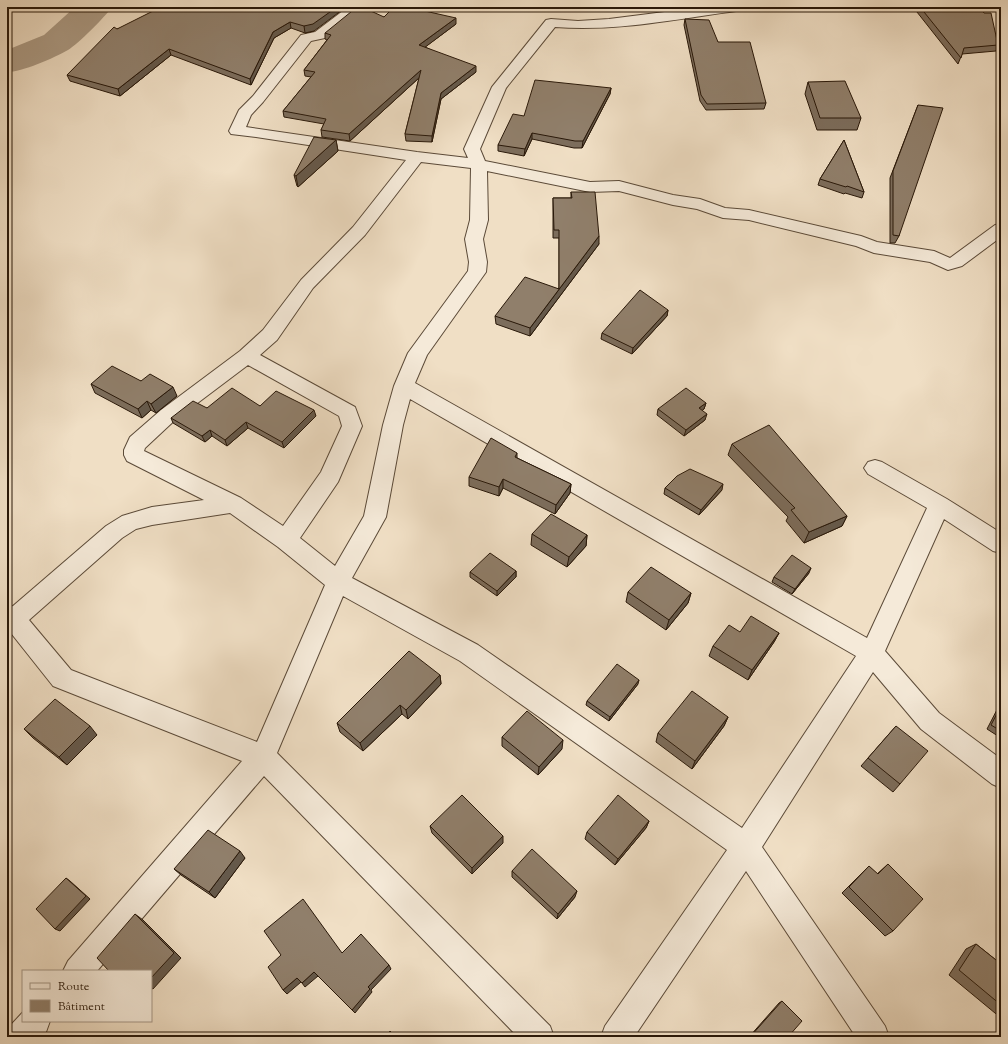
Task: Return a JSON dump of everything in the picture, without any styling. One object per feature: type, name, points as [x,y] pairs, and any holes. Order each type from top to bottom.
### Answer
[{"type":"street","points":[[356,7],[320,35],[306,38],[258,99],[244,113],[237,131],[256,132],[417,157],[459,161],[590,187],[619,186],[673,200],[700,204],[723,213],[750,215],[860,242],[874,247],[934,257],[948,264],[956,262],[1001,229]]},
{"type":"street","points":[[79,970],[264,756],[338,582],[375,517],[393,425],[404,386],[418,353],[477,272],[478,262],[474,239],[479,220],[479,165],[472,149],[499,87],[551,23],[609,23],[736,7]]},
{"type":"street","points":[[417,157],[359,231],[307,284],[270,335],[247,356],[168,415],[137,443],[134,450],[134,455],[233,504],[286,540],[338,582],[469,653],[746,847],[874,1037]]},
{"type":"street","points":[[247,356],[348,412],[352,426],[330,476],[286,540]]},
{"type":"street","points":[[404,386],[872,653],[930,721],[1001,775]]},
{"type":"street","points":[[875,468],[939,505],[1001,544]]},
{"type":"street","points":[[233,504],[152,516],[130,522],[114,532],[20,614],[10,618],[62,678],[264,756],[539,1037]]},
{"type":"street","points":[[616,1037],[746,847],[872,653],[939,505]]},
{"type":"street","points":[[21,1037],[34,1022]]},
{"type":"building","points":[[161,7],[218,7],[225,10],[231,7],[298,7],[301,9],[305,7],[337,7],[313,24],[304,26],[290,22],[273,32],[250,79],[169,49],[118,89],[67,75],[114,27],[117,29]]},
{"type":"building","points":[[357,7],[362,7],[384,17],[394,7],[407,7],[456,18],[419,45],[476,66],[441,93],[432,136],[405,134],[421,70],[349,134],[321,130],[326,119],[283,111],[315,72],[304,70],[331,35],[325,33]]},
{"type":"building","points":[[920,7],[980,7],[984,13],[991,13],[998,45],[964,48],[961,58]]},
{"type":"building","points":[[685,19],[709,20],[718,42],[750,42],[766,103],[707,104],[701,95]]},
{"type":"building","points":[[535,80],[611,88],[583,141],[575,141],[532,133],[525,149],[498,145],[513,114],[524,116]]},
{"type":"building","points":[[845,81],[861,118],[820,118],[808,82]]},
{"type":"building","points":[[918,105],[943,108],[899,236],[893,235],[893,171]]},
{"type":"building","points":[[314,137],[336,140],[296,176],[294,175]]},
{"type":"building","points":[[844,140],[864,192],[820,179]]},
{"type":"building","points":[[571,192],[595,192],[599,236],[530,328],[495,316],[525,277],[559,289],[559,230],[554,230],[553,198],[572,198]]},
{"type":"building","points":[[640,290],[668,310],[633,348],[602,333]]},
{"type":"building","points":[[112,366],[141,381],[150,374],[173,387],[151,404],[147,401],[138,409],[91,384]]},
{"type":"building","points":[[232,388],[260,406],[276,391],[314,410],[282,442],[246,422],[225,440],[210,430],[202,436],[171,418],[193,401],[207,408]]},
{"type":"building","points":[[686,388],[706,403],[699,408],[707,414],[686,430],[658,409]]},
{"type":"building","points":[[769,425],[847,516],[809,532],[791,510],[795,508],[732,444]]},
{"type":"building","points":[[491,438],[517,453],[515,457],[571,484],[556,505],[503,479],[499,487],[469,477]]},
{"type":"building","points":[[690,469],[723,484],[701,510],[665,488],[677,476]]},
{"type":"building","points":[[551,514],[587,535],[569,557],[532,534]]},
{"type":"building","points":[[490,553],[516,571],[497,591],[470,572]]},
{"type":"building","points":[[792,555],[811,568],[795,589],[774,577]]},
{"type":"building","points":[[651,567],[691,593],[669,620],[628,592]]},
{"type":"building","points":[[751,616],[779,633],[752,670],[713,646],[729,625],[740,632]]},
{"type":"building","points":[[409,651],[440,675],[406,710],[400,705],[360,743],[337,723]]},
{"type":"building","points":[[617,664],[639,680],[610,717],[587,701]]},
{"type":"building","points":[[692,691],[728,717],[695,761],[658,733]]},
{"type":"building","points":[[55,699],[90,726],[59,757],[24,729]]},
{"type":"building","points":[[1001,706],[1001,731],[991,725]]},
{"type":"building","points":[[527,711],[563,740],[539,767],[502,737]]},
{"type":"building","points":[[896,726],[928,751],[900,784],[868,758]]},
{"type":"building","points":[[462,795],[503,836],[472,868],[430,826]]},
{"type":"building","points":[[618,795],[649,821],[618,859],[587,832]]},
{"type":"building","points":[[208,830],[240,851],[209,892],[174,869]]},
{"type":"building","points":[[532,849],[577,891],[558,914],[512,871]]},
{"type":"building","points":[[888,864],[923,899],[893,931],[849,887],[869,866],[878,874]]},
{"type":"building","points":[[66,878],[86,896],[55,929],[36,909]]},
{"type":"building","points":[[303,899],[342,953],[361,934],[389,965],[368,987],[370,989],[352,1010],[314,972],[302,983],[297,978],[283,990],[268,967],[281,955],[264,931]]},
{"type":"building","points":[[135,914],[174,953],[152,977],[152,970],[108,970],[97,958]]},
{"type":"building","points":[[976,944],[1001,964],[1001,1005],[959,970]]},
{"type":"building","points":[[782,1001],[802,1021],[788,1037],[750,1037]]},
{"type":"building","points":[[390,1031],[396,1037],[386,1037]]},
{"type":"waterway","points":[[7,61],[12,61],[56,42],[95,7]]}]
